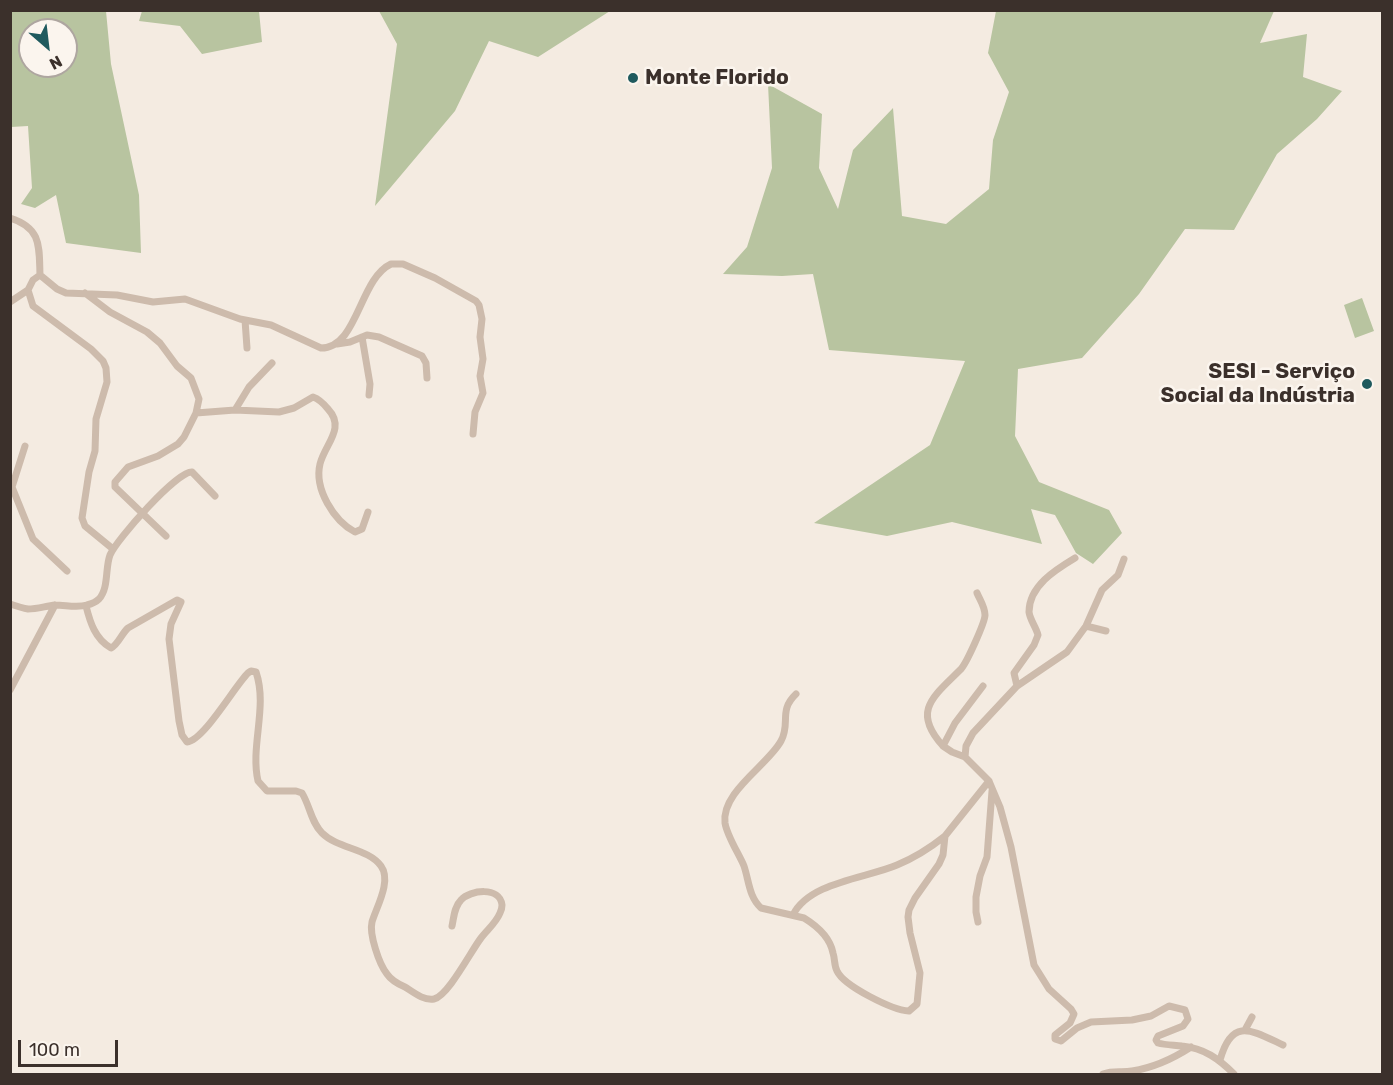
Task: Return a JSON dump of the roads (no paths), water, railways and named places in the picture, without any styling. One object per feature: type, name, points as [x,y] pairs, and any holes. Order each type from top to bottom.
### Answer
[{"type":"street","points":[[10,218],[24,223],[35,235],[39,249],[40,275]]},
{"type":"street","points":[[336,344],[349,328],[371,283],[391,264],[402,264],[423,272],[476,301],[481,310],[482,319],[480,337],[483,359],[480,376],[483,393],[475,412],[473,434]]},
{"type":"street","points":[[10,302],[28,291],[33,280],[40,275]]},
{"type":"street","points":[[40,275],[62,292],[158,302],[184,299],[245,320],[271,325],[321,348],[350,342],[370,334],[422,356],[426,363],[427,378]]},
{"type":"street","points":[[28,291],[33,306],[63,326],[91,349],[103,361],[106,368],[106,382],[96,419],[95,451],[89,472],[82,518],[85,526],[113,549]]},
{"type":"street","points":[[85,293],[110,312],[147,332],[160,343],[177,366],[191,378],[199,399],[196,413],[178,444],[158,456],[128,467],[114,482],[116,488],[166,536]]},
{"type":"street","points":[[245,320],[247,348]]},
{"type":"street","points":[[362,337],[370,384],[369,394]]},
{"type":"street","points":[[236,410],[249,387],[272,363]]},
{"type":"street","points":[[196,413],[236,410],[279,411],[294,408],[309,398],[319,399],[336,422],[334,435],[320,466],[326,500],[336,517],[355,532],[362,529],[368,512]]},
{"type":"street","points":[[25,446],[11,486],[32,538],[67,571]]},
{"type":"street","points":[[10,604],[30,609],[55,605],[86,606],[100,598],[113,549],[142,513],[177,478],[189,471],[196,474],[215,496]]},
{"type":"street","points":[[1017,686],[1014,673],[1034,645],[1038,635],[1029,613],[1035,591],[1052,573],[1075,558]]},
{"type":"street","points":[[965,757],[966,746],[973,733],[1017,686],[1063,656],[1086,626],[1098,597],[1118,575],[1124,559]]},
{"type":"street","points":[[977,593],[984,608],[984,621],[964,666],[947,680],[934,696],[927,718],[929,729],[943,746],[965,757],[991,783],[1011,847],[1034,965],[1049,990],[1074,1014],[1070,1023],[1055,1035],[1055,1039],[1061,1041],[1082,1025],[1091,1022],[1132,1020],[1151,1016],[1171,1006],[1185,1010],[1188,1019],[1183,1026],[1161,1034],[1156,1038],[1157,1041],[1161,1044],[1191,1047],[1220,1060],[1234,1074]]},
{"type":"street","points":[[86,606],[98,636],[111,648],[116,645],[124,631],[177,600],[181,602],[171,624],[170,639],[177,715],[182,735],[187,742],[194,740],[216,716],[248,673],[256,672],[260,696],[256,758],[258,781],[267,791],[302,793],[322,833],[331,840],[374,860],[382,867],[385,877],[384,887],[371,928],[379,957],[391,978],[428,999],[441,995],[498,918],[502,906],[499,897],[484,891],[463,898],[455,910],[452,926]]},
{"type":"street","points":[[10,690],[55,605]]},
{"type":"street","points":[[1086,626],[1106,631]]},
{"type":"street","points":[[943,746],[955,723],[983,686]]},
{"type":"street","points":[[796,694],[789,701],[785,710],[785,731],[781,742],[766,762],[737,790],[725,822],[757,904],[767,910],[804,918],[824,933],[830,943],[837,972],[844,980],[887,1005],[905,1011],[912,1010],[917,1004],[920,984],[908,917],[915,898],[939,864],[945,836]]},
{"type":"street","points":[[793,915],[796,907],[817,892],[897,865],[932,846],[945,836],[991,783]]},
{"type":"street","points":[[978,922],[976,897],[987,857],[991,783]]},
{"type":"street","points":[[1245,1030],[1252,1017]]},
{"type":"street","points":[[1220,1060],[1229,1037],[1245,1030],[1283,1045]]},
{"type":"street","points":[[1103,1074],[1112,1071],[1128,1072],[1141,1069],[1172,1058],[1191,1047]]},
{"type":"place","name":"Monte Florido","points":[[633,78]]},
{"type":"place","name":"SESI - Serviço Social da Indústria","points":[[1367,384]]}]
